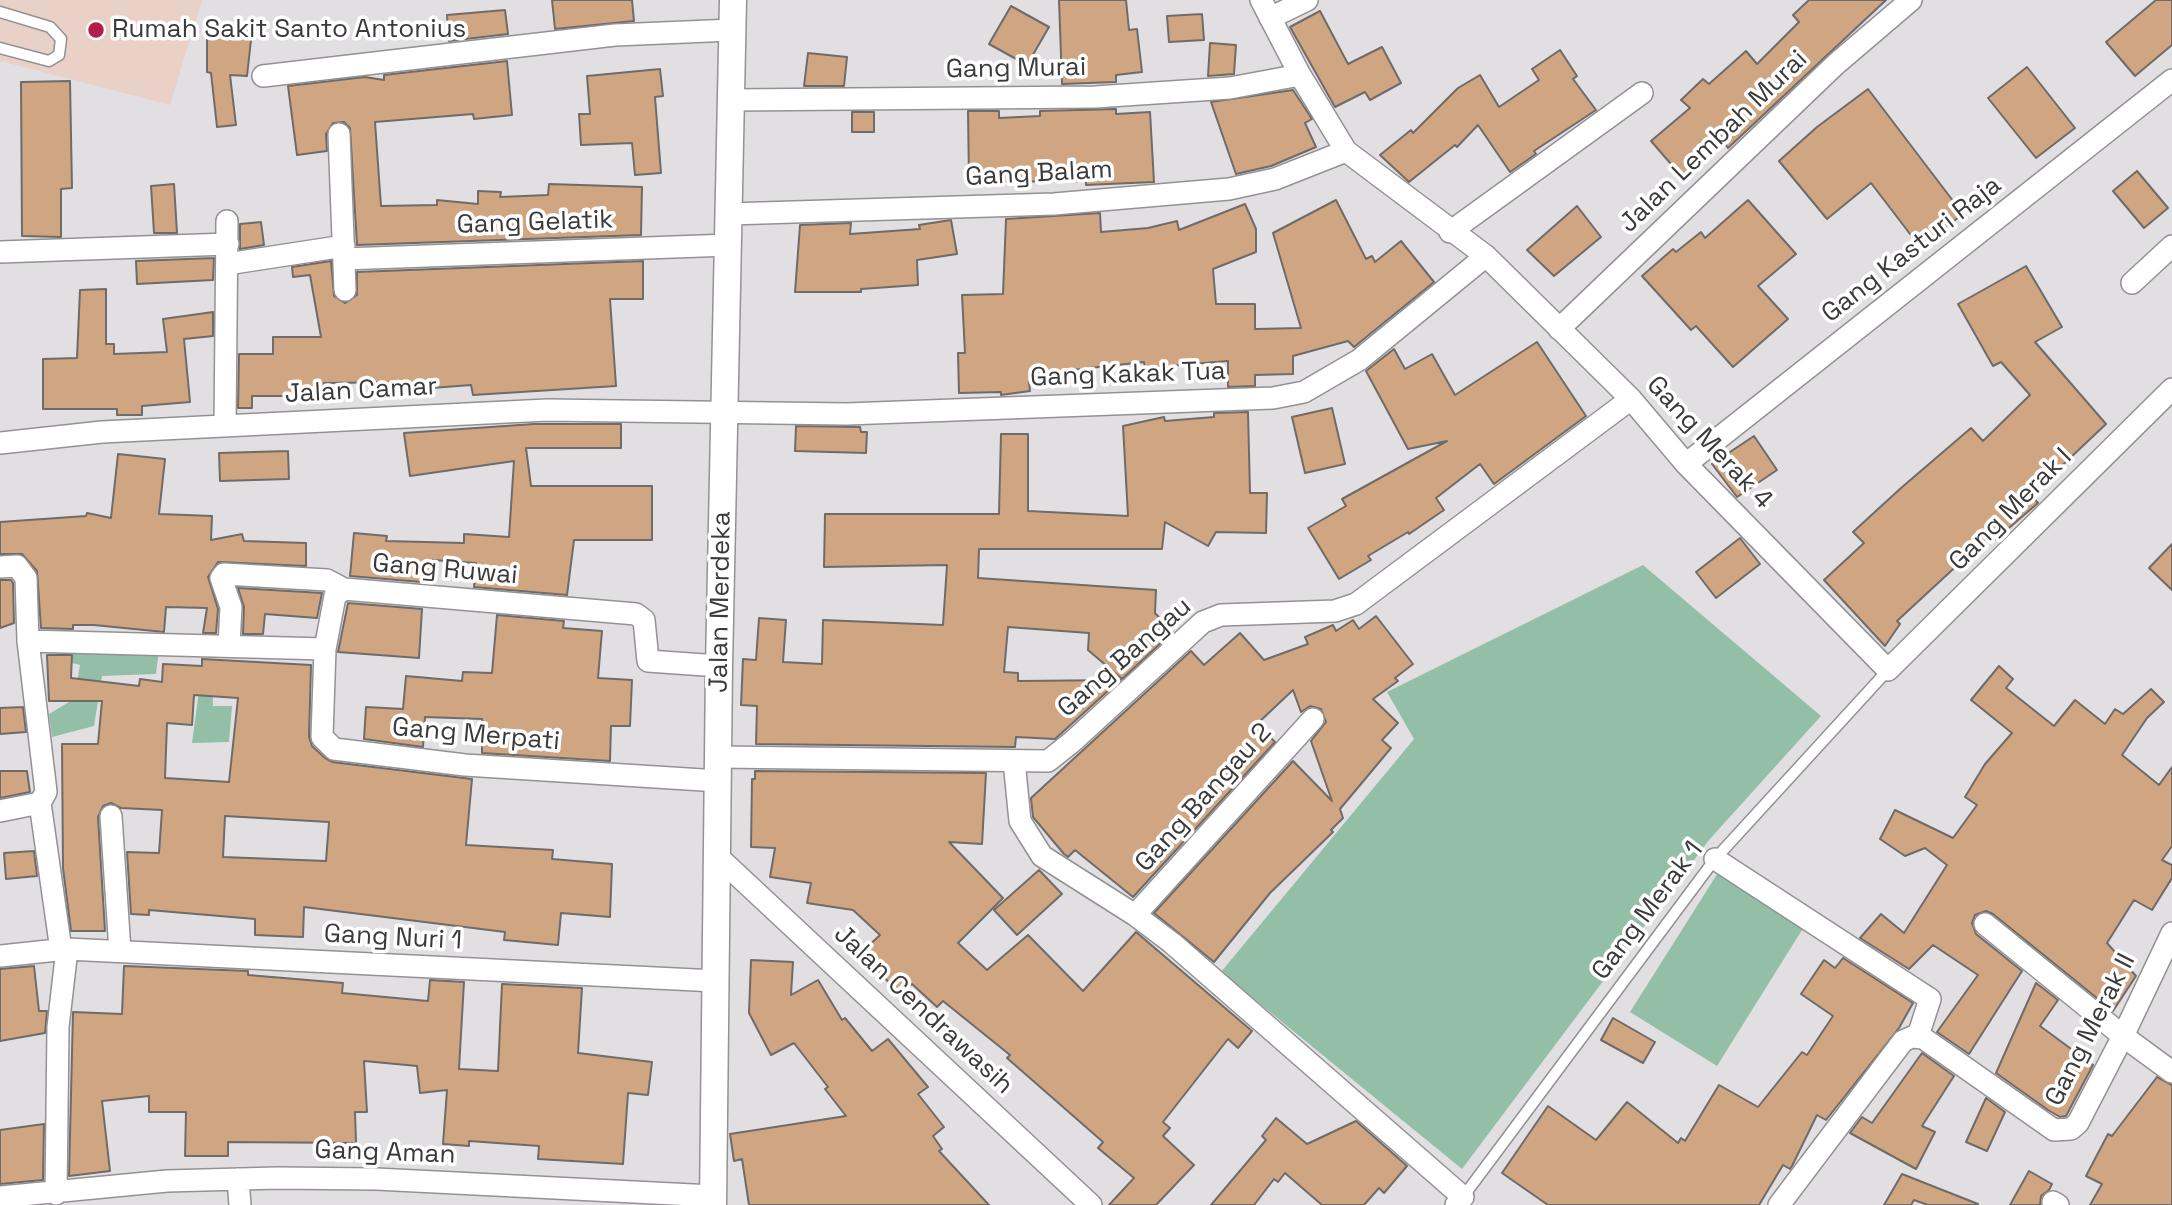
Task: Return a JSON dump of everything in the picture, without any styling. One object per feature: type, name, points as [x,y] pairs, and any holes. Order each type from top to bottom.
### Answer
[{"type":"street","name":"Jalan Merdeka","points":[[713,1201],[719,769],[708,666],[726,412],[733,0]]},
{"type":"street","points":[[1307,0],[1265,9],[1300,75],[1346,150]]},
{"type":"street","name":"Jalan Lembah Murai","points":[[1559,329],[1836,64],[1911,0]]},
{"type":"street","points":[[263,76],[615,36],[732,30]]},
{"type":"street","name":"Gang Murai","points":[[731,100],[1095,97],[1230,88],[1300,75]]},
{"type":"street","name":"Gang Kasturi Raja","points":[[1686,464],[2172,80]]},
{"type":"street","points":[[1450,232],[1642,93]]},
{"type":"street","points":[[339,134],[345,290]]},
{"type":"street","name":"Gang Merak 4","points":[[1346,150],[1450,232],[1486,256],[1631,399],[1686,464],[1888,670]]},
{"type":"street","name":"Gang Balam","points":[[729,214],[1054,204],[1229,189],[1275,179],[1346,150]]},
{"type":"street","points":[[225,426],[227,221]]},
{"type":"street","name":"Gang Gelatik","points":[[0,252],[344,253],[729,245]]},
{"type":"street","points":[[2132,283],[2172,246]]},
{"type":"street","name":"Gang Kakak Tua","points":[[726,412],[916,412],[1292,396],[1359,360],[1486,256]]},
{"type":"street","name":"Gang Merak I","points":[[1888,670],[2172,389]]},
{"type":"street","name":"Gang Bangau","points":[[719,769],[1048,761],[1209,618],[1335,611],[1356,604],[1631,399]]},
{"type":"street","name":"Jalan Camar","points":[[0,443],[102,432],[547,410],[726,412]]},
{"type":"street","points":[[6,566],[22,570],[26,578],[28,641],[46,792],[40,803],[64,949],[58,1027],[56,1194]]},
{"type":"street","points":[[229,645],[231,607],[221,578],[224,574],[327,580],[344,589]]},
{"type":"street","name":"Gang Ruwai","points":[[325,649],[335,596],[344,589],[636,614],[644,620],[646,659],[652,663],[708,666]]},
{"type":"street","points":[[28,641],[325,649]]},
{"type":"street","name":"Gang Merpati","points":[[325,649],[322,737],[334,749],[465,765],[719,769]]},
{"type":"street","name":"Gang Bangau 2","points":[[1135,915],[1313,719]]},
{"type":"street","points":[[1014,761],[1020,821],[1033,846],[1063,871],[1135,915],[1172,943],[1466,1202]]},
{"type":"street","points":[[0,811],[40,803]]},
{"type":"street","points":[[111,816],[120,951]]},
{"type":"street","name":"Jalan Cendrawasih","points":[[717,856],[1091,1205]]},
{"type":"street","points":[[1714,859],[1930,999],[1919,1036],[1903,1041],[1779,1205]]},
{"type":"street","points":[[1985,924],[2123,1036],[2172,1072]]},
{"type":"street","name":"Gang Merak II","points":[[1919,1036],[2054,1130],[2071,1129],[2078,1123],[2123,1036],[2172,933]]},
{"type":"street","name":"Gang Nuri 1","points":[[0,956],[64,949],[120,951],[716,982]]},
{"type":"street","points":[[238,1179],[240,1205]]},
{"type":"street","name":"Gang Aman","points":[[0,1197],[56,1194],[167,1181],[376,1179],[713,1201]]},
{"type":"lane","points":[[0,12],[50,27],[61,39],[59,55],[49,61],[0,48]]},
{"type":"lane","name":"Gang Merak 1","points":[[1466,1202],[1714,859],[1888,670]]},
{"type":"shaded area","name":"Rumah Sakit Santo Antonius","points":[[0,0],[202,0],[170,105],[0,61]]},
{"type":"green space","points":[[1643,565],[1821,716],[1709,840],[1462,1169],[1221,972],[1414,739],[1387,692]]},
{"type":"green space","points":[[159,650],[156,674],[102,676],[94,726],[52,737],[49,714],[74,699],[80,665],[56,659],[58,651]]},
{"type":"green space","points":[[201,676],[212,677],[213,706],[232,706],[229,742],[192,743]]},
{"type":"green space","points":[[1721,868],[1807,922],[1717,1066],[1630,1012]]},
{"type":"building","points":[[552,0],[632,0],[634,21],[555,29]]},
{"type":"building","points":[[1059,0],[1126,0],[1129,30],[1137,29],[1142,72],[1116,75],[1116,82],[1062,84]]},
{"type":"building","points":[[1809,0],[1886,0],[1728,148],[1725,144],[1684,179],[1651,141],[1690,108],[1681,100],[1703,79],[1709,84],[1746,51],[1757,64],[1799,22],[1793,15]]},
{"type":"building","points":[[2156,0],[2172,0],[2172,45],[2135,76],[2106,42]]},
{"type":"building","points":[[1011,6],[1049,27],[1027,65],[989,44]]},
{"type":"building","points":[[505,10],[508,34],[449,41],[447,15]]},
{"type":"building","points":[[1320,11],[1348,64],[1382,47],[1401,83],[1370,100],[1365,92],[1335,107],[1290,27]]},
{"type":"building","points":[[1202,14],[1204,40],[1169,42],[1167,16]]},
{"type":"building","points":[[212,27],[252,31],[247,76],[230,75],[236,125],[217,127],[211,73],[207,72],[207,33],[212,33]]},
{"type":"building","points":[[1210,43],[1236,45],[1234,74],[1208,76]]},
{"type":"building","points":[[1560,50],[1577,76],[1573,79],[1596,110],[1534,151],[1536,154],[1510,172],[1478,125],[1457,147],[1455,145],[1409,182],[1380,155],[1411,130],[1413,133],[1458,88],[1480,75],[1499,107],[1539,80],[1532,69]]},
{"type":"building","points":[[808,53],[847,57],[844,86],[804,86]]},
{"type":"building","points":[[507,61],[512,115],[474,119],[473,114],[375,122],[381,206],[437,205],[437,200],[478,204],[478,191],[501,192],[500,197],[548,195],[549,184],[642,187],[641,235],[357,245],[350,128],[344,122],[333,123],[326,134],[327,151],[297,155],[288,86],[365,77],[384,80],[384,75]]},
{"type":"building","points":[[2027,67],[2075,128],[2036,158],[1988,98]]},
{"type":"building","points":[[660,69],[663,96],[655,97],[661,173],[635,175],[632,143],[581,145],[579,114],[590,114],[587,76]]},
{"type":"building","points":[[70,81],[72,188],[61,189],[61,237],[22,236],[21,82]]},
{"type":"building","points":[[1868,89],[1963,214],[1920,247],[1871,183],[1827,219],[1779,161],[1817,127]]},
{"type":"building","points":[[1293,90],[1312,119],[1305,123],[1316,147],[1271,166],[1236,174],[1211,102]]},
{"type":"building","points":[[1116,109],[1116,114],[1150,112],[1154,182],[1086,185],[1086,181],[969,182],[968,111],[999,111],[999,118],[1040,116],[1040,111]]},
{"type":"building","points":[[852,112],[874,112],[874,132],[852,132]]},
{"type":"building","points":[[2137,171],[2168,208],[2144,228],[2113,191]]},
{"type":"building","points":[[174,184],[177,233],[154,233],[151,186]]},
{"type":"building","points":[[1336,200],[1366,259],[1372,256],[1375,262],[1401,241],[1434,282],[1354,347],[1348,341],[1293,356],[1293,374],[1255,375],[1255,386],[1228,387],[1228,361],[1145,368],[1144,362],[1063,371],[1064,381],[1029,382],[1030,391],[1001,395],[1001,392],[959,393],[958,353],[965,353],[962,295],[1003,294],[1006,219],[1100,213],[1101,232],[1148,228],[1177,221],[1179,230],[1245,204],[1256,229],[1256,252],[1213,269],[1216,304],[1255,304],[1255,329],[1301,328],[1273,233]]},
{"type":"building","points":[[1748,200],[1796,254],[1758,286],[1788,319],[1733,367],[1696,326],[1691,330],[1642,276],[1673,249],[1676,252],[1701,232],[1705,238]]},
{"type":"building","points":[[1577,206],[1601,237],[1554,276],[1527,250]]},
{"type":"building","points":[[951,220],[957,254],[917,260],[918,285],[861,289],[861,292],[795,292],[800,225],[851,223],[850,234],[920,229],[919,225]]},
{"type":"building","points":[[261,222],[264,245],[240,249],[240,224]]},
{"type":"building","points":[[214,258],[213,280],[137,284],[136,261]]},
{"type":"building","points":[[331,261],[334,296],[345,303],[357,295],[357,272],[643,261],[643,299],[610,299],[616,386],[473,395],[471,385],[419,389],[419,382],[324,383],[324,396],[252,396],[252,408],[238,408],[239,354],[273,354],[273,337],[321,337],[310,275],[293,277],[292,267]]},
{"type":"building","points":[[2026,266],[2062,327],[2035,342],[2106,424],[2031,495],[2038,503],[1995,540],[1990,535],[1897,621],[1900,624],[1885,646],[1824,580],[1864,543],[1853,532],[1901,488],[1971,428],[1983,441],[2030,395],[2001,362],[1993,366],[1958,304]]},
{"type":"building","points":[[106,289],[106,344],[114,344],[114,354],[167,352],[163,319],[213,312],[213,336],[184,339],[190,402],[142,406],[142,415],[117,415],[117,409],[43,409],[43,359],[77,358],[80,290]]},
{"type":"building","points":[[1537,342],[1586,416],[1494,484],[1480,464],[1436,498],[1444,510],[1409,534],[1408,532],[1368,556],[1371,560],[1339,579],[1308,528],[1346,506],[1342,499],[1447,441],[1408,449],[1366,371],[1394,349],[1405,369],[1432,354],[1455,395]]},
{"type":"building","points":[[1332,408],[1345,464],[1305,473],[1292,417]]},
{"type":"building","points":[[1248,412],[1250,493],[1267,493],[1266,533],[1216,532],[1208,546],[1165,522],[1162,549],[979,549],[978,578],[1156,590],[1155,613],[1173,632],[1122,679],[1088,650],[1089,633],[1008,627],[1004,672],[1018,673],[1018,681],[1120,680],[1055,739],[1016,737],[1015,747],[756,744],[757,706],[741,705],[743,659],[756,660],[759,618],[786,620],[783,662],[822,664],[823,620],[943,625],[947,565],[824,567],[825,514],[999,514],[1001,434],[1028,434],[1028,511],[1128,516],[1123,426],[1164,417],[1165,421],[1214,417],[1214,413]]},
{"type":"building","points":[[534,424],[621,424],[621,448],[526,448],[531,486],[652,486],[652,540],[574,540],[567,595],[474,587],[476,563],[433,560],[433,583],[350,576],[354,533],[387,536],[386,541],[464,543],[464,534],[509,537],[514,461],[410,476],[404,433]]},
{"type":"building","points":[[796,426],[860,427],[861,432],[867,432],[866,453],[795,451]]},
{"type":"building","points":[[1754,436],[1777,470],[1737,497],[1712,464]]},
{"type":"building","points":[[288,451],[289,479],[220,481],[219,453]]},
{"type":"building","points":[[118,454],[165,459],[159,514],[212,516],[211,540],[242,534],[244,541],[306,543],[306,566],[218,562],[208,577],[218,609],[216,633],[203,633],[207,608],[166,607],[164,632],[94,625],[73,625],[73,629],[41,628],[37,571],[22,554],[0,554],[0,522],[86,516],[87,513],[111,518]]},
{"type":"building","points":[[1740,538],[1760,564],[1716,598],[1696,572]]},
{"type":"building","points":[[2172,544],[2172,590],[2149,568]]},
{"type":"building","points":[[0,580],[11,580],[13,583],[14,623],[0,628]]},
{"type":"building","points":[[238,588],[322,593],[317,618],[265,614],[263,634],[243,634],[244,607]]},
{"type":"building","points":[[348,603],[422,609],[419,658],[338,652]]},
{"type":"building","points":[[497,615],[564,621],[563,628],[602,631],[598,678],[632,680],[630,726],[611,726],[610,761],[482,753],[482,719],[425,717],[423,747],[364,739],[366,707],[403,709],[406,676],[462,681],[463,672],[492,673]]},
{"type":"building","points":[[1376,616],[1413,664],[1395,678],[1398,681],[1373,699],[1398,723],[1382,740],[1391,748],[1340,809],[1343,818],[1331,830],[1333,832],[1270,893],[1214,962],[1154,913],[1293,761],[1332,801],[1311,741],[1326,722],[1321,709],[1310,706],[1301,712],[1293,690],[1257,724],[1275,742],[1133,897],[1075,850],[1068,857],[1064,854],[1033,817],[1031,798],[1191,651],[1204,665],[1240,633],[1264,660],[1308,644],[1305,637],[1333,625],[1336,631],[1353,620],[1359,629]]},
{"type":"building","points":[[47,655],[72,655],[71,678],[139,686],[140,679],[162,682],[163,664],[202,666],[202,659],[311,665],[309,737],[312,746],[325,758],[332,762],[472,779],[466,845],[553,850],[552,859],[612,864],[610,917],[561,913],[558,945],[504,940],[505,932],[304,907],[303,937],[255,935],[255,919],[149,910],[149,915],[131,914],[127,852],[159,853],[162,810],[121,808],[111,803],[103,806],[98,817],[105,931],[71,931],[63,868],[62,744],[98,744],[102,701],[49,701]],"holes":[[[194,695],[238,698],[229,782],[165,778],[167,723],[192,725]],[[225,816],[329,822],[326,861],[223,857]]]},
{"type":"building","points":[[1999,666],[2013,679],[2006,688],[2054,726],[2075,700],[2105,724],[2115,709],[2123,714],[2151,689],[2164,702],[2147,718],[2122,755],[2159,785],[2172,767],[2172,846],[2162,860],[2172,865],[2172,878],[2152,910],[2134,900],[2107,943],[2136,976],[2113,1011],[1993,914],[1986,911],[1975,915],[1972,923],[1976,934],[2022,971],[1969,1054],[1937,1032],[1978,975],[1933,945],[1909,969],[1860,938],[1881,914],[1904,933],[1947,865],[1925,848],[1905,856],[1880,839],[1895,810],[1953,838],[1977,805],[1965,797],[1985,764],[2012,733],[1971,700]]},
{"type":"building","points":[[23,707],[26,732],[0,734],[0,708]]},
{"type":"building","points":[[0,771],[27,771],[30,792],[0,798]]},
{"type":"building","points":[[755,771],[986,773],[982,844],[949,842],[1003,898],[958,943],[987,970],[1028,935],[1083,991],[1136,932],[1252,1031],[1238,1048],[1228,1039],[1163,1122],[1170,1128],[1163,1136],[1194,1165],[1156,1205],[1109,1205],[1134,1178],[1098,1148],[1103,1142],[1007,1058],[1010,1055],[943,1001],[937,1007],[912,984],[900,994],[861,953],[880,935],[853,910],[807,903],[811,883],[770,877],[775,848],[751,847],[752,779],[755,779]]},
{"type":"building","points":[[34,851],[37,876],[6,879],[4,853]]},
{"type":"building","points":[[1039,870],[1062,894],[1017,935],[994,910]]},
{"type":"building","points":[[1843,958],[1913,1003],[1899,1028],[1826,1120],[1817,1115],[1792,1166],[1790,1169],[1783,1165],[1759,1205],[1548,1205],[1502,1173],[1548,1106],[1596,1140],[1627,1102],[1678,1143],[1681,1138],[1685,1141],[1719,1085],[1758,1107],[1802,1052],[1807,1055],[1833,1016],[1801,994],[1824,960],[1835,968]]},
{"type":"building","points":[[751,960],[793,962],[791,995],[818,980],[842,1020],[845,1018],[872,1051],[888,1039],[928,1087],[918,1094],[944,1127],[933,1136],[942,1149],[939,1151],[989,1205],[749,1205],[742,1159],[734,1161],[730,1134],[846,1116],[825,1089],[828,1087],[794,1043],[771,1055],[749,1013]]},
{"type":"building","points":[[34,966],[39,1011],[47,1011],[45,1033],[0,1041],[0,969]]},
{"type":"building","points":[[124,966],[248,971],[248,975],[343,983],[342,993],[428,1001],[430,980],[464,982],[459,1069],[498,1071],[502,984],[582,988],[578,1053],[652,1062],[648,1095],[628,1093],[623,1164],[538,1159],[539,1146],[469,1141],[469,1146],[443,1144],[447,1090],[420,1093],[417,1066],[364,1061],[367,1112],[355,1112],[356,1143],[228,1142],[228,1156],[185,1156],[186,1112],[149,1112],[149,1096],[102,1101],[110,1171],[69,1176],[73,1012],[122,1014]]},
{"type":"building","points":[[2036,983],[2058,1000],[2040,1026],[2093,1065],[2066,1116],[2060,1117],[2048,1110],[1996,1073]]},
{"type":"building","points":[[1613,1018],[1655,1042],[1643,1063],[1601,1040]]},
{"type":"building","points":[[1922,1053],[1954,1076],[1922,1126],[1935,1132],[1916,1169],[1850,1133],[1862,1117],[1872,1123]]},
{"type":"building","points":[[2157,1077],[2172,1085],[2172,1205],[2090,1205],[2102,1184],[2086,1176],[2108,1134],[2112,1136]]},
{"type":"building","points":[[1986,1098],[2005,1112],[1987,1151],[1966,1142]]},
{"type":"building","points":[[1276,1118],[1307,1144],[1356,1121],[1407,1166],[1384,1193],[1379,1188],[1364,1205],[1322,1205],[1285,1173],[1278,1182],[1274,1179],[1254,1205],[1211,1205],[1266,1140],[1262,1136]]},
{"type":"building","points":[[44,1124],[43,1180],[0,1184],[0,1130]]},
{"type":"building","points":[[2029,1171],[2052,1184],[2049,1190],[2041,1196],[2040,1205],[2010,1205]]},
{"type":"building","points":[[1902,1174],[1978,1204],[1928,1205],[1914,1200],[1911,1205],[1884,1205]]},
{"type":"place","name":"Rumah Sakit Santo Antonius","points":[[96,30]]}]
